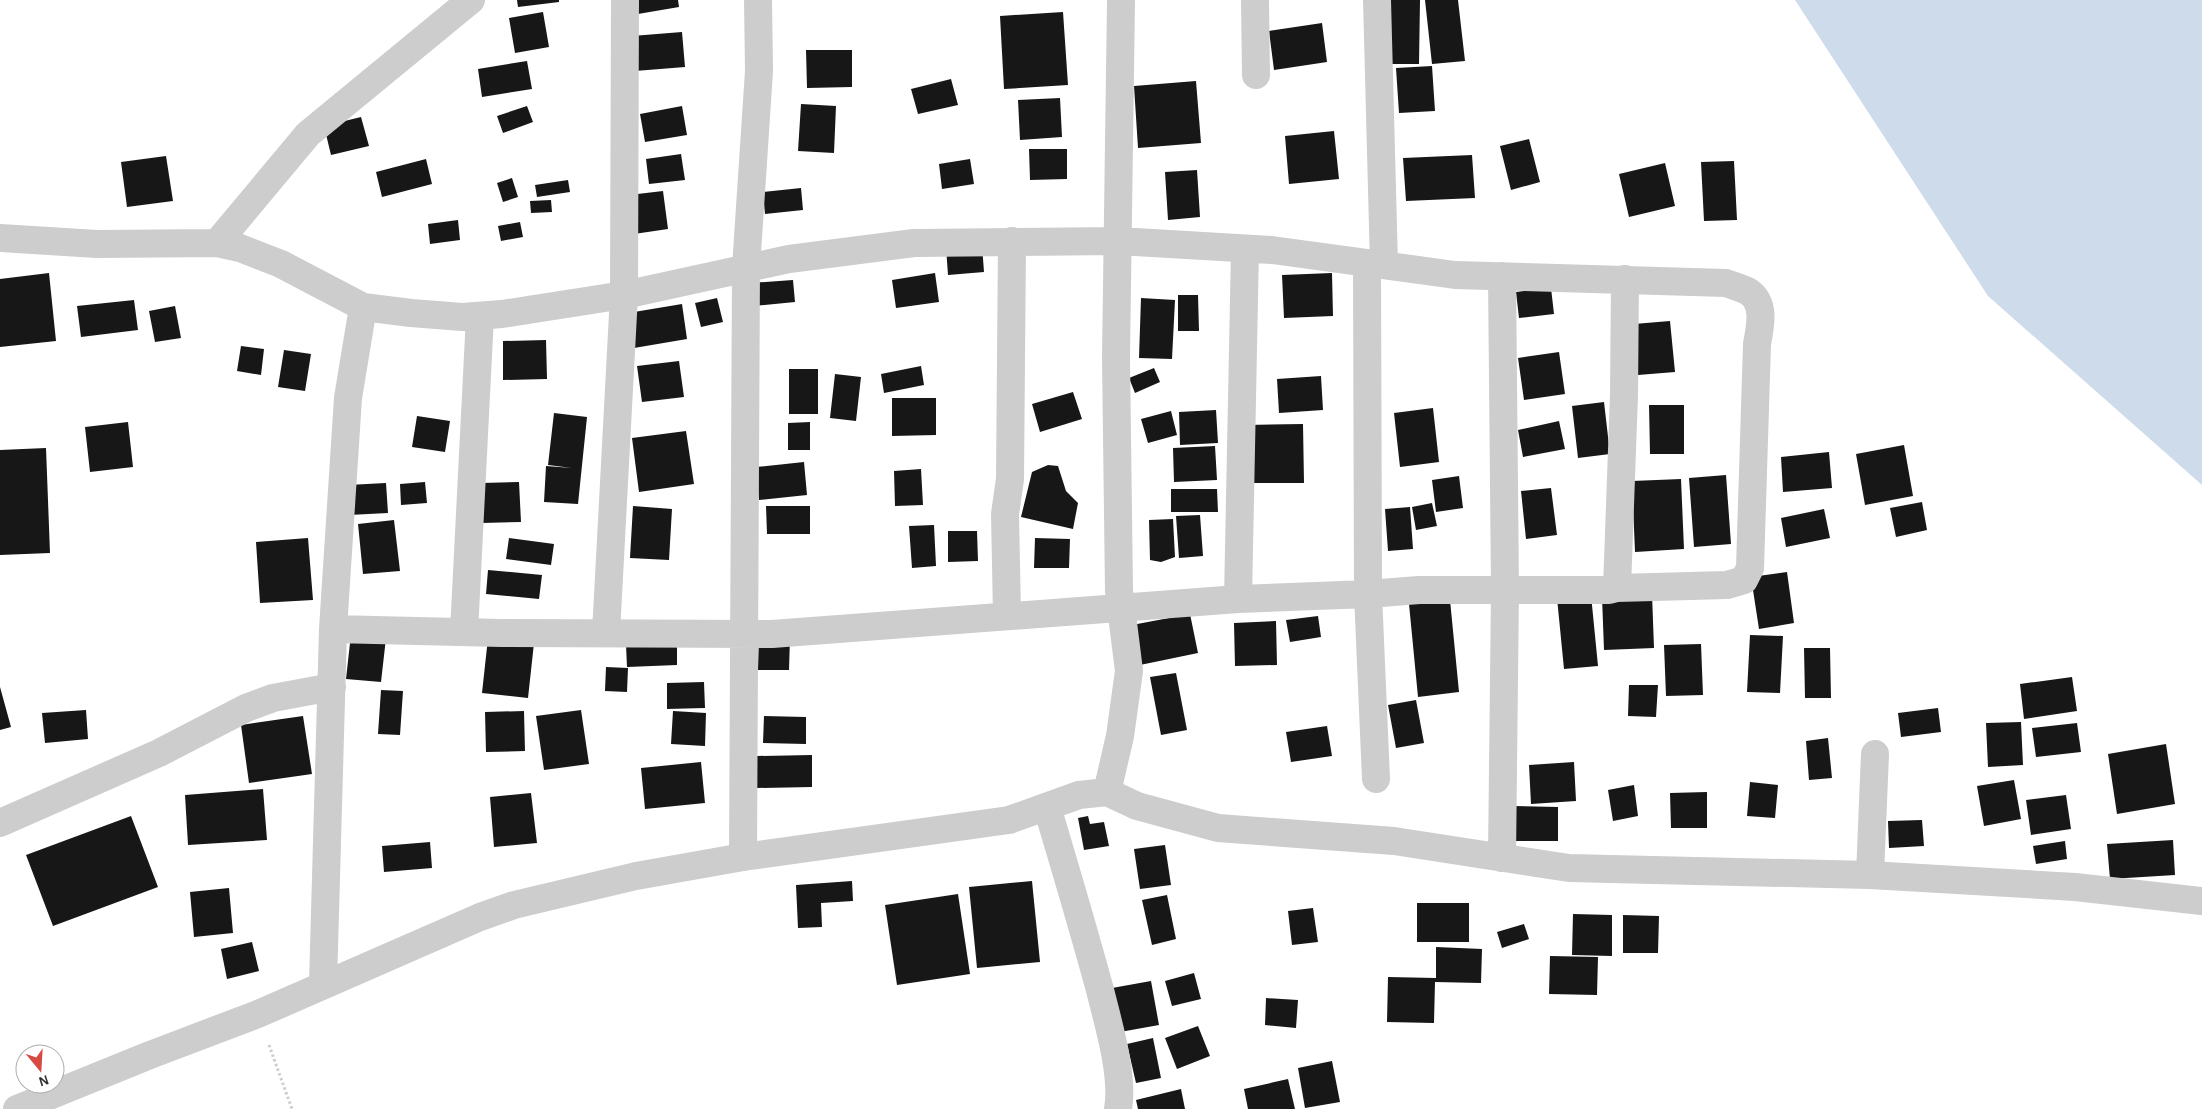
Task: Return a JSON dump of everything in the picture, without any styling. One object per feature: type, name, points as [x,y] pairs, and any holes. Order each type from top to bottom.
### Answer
[{"type":"street","points":[[217,243],[308,134],[471,0]]},
{"type":"street","points":[[606,633],[624,295],[625,0]]},
{"type":"street","points":[[743,857],[746,268],[759,71],[758,0]]},
{"type":"street","points":[[1107,792],[1120,736],[1129,671],[1119,581],[1116,358],[1121,0]]},
{"type":"street","points":[[1256,0],[1256,76]]},
{"type":"street","points":[[1376,779],[1368,594],[1376,264],[1377,0]]},
{"type":"street","points":[[0,238],[97,244],[217,243],[240,248],[281,264],[363,306],[410,313],[462,317],[624,295],[789,259],[914,243],[1012,241],[1118,241],[1245,249],[1455,275],[1625,279],[1726,284],[1748,292],[1757,302],[1761,314],[1758,344],[1750,568],[1744,580],[1727,585],[1617,588],[1609,590],[1419,590],[1238,599],[772,634],[464,632],[333,629]]},
{"type":"street","points":[[1007,615],[1005,514],[1010,479],[1012,241]]},
{"type":"street","points":[[1238,599],[1245,249]]},
{"type":"street","points":[[1502,276],[1506,590],[1502,858]]},
{"type":"street","points":[[1617,588],[1624,395],[1625,279]]},
{"type":"street","points":[[323,984],[333,629],[348,398],[363,306]]},
{"type":"street","points":[[464,632],[480,316]]},
{"type":"street","points":[[0,824],[159,753],[246,708],[273,698],[332,687]]},
{"type":"street","points":[[1870,875],[1875,754]]},
{"type":"street","points":[[17,1109],[150,1054],[258,1014],[480,916],[514,905],[636,876],[743,857],[1009,820],[1078,795],[1107,792],[1137,806],[1218,828],[1394,841],[1570,868],[1870,875],[2075,887],[2202,901]]},
{"type":"street","points":[[1047,807],[1082,925],[1111,1034],[1120,1097],[1118,1109]]},
{"type":"path","points":[[258,1014],[292,1109]]},
{"type":"water","points":[[1795,0],[2202,0],[2202,485],[1988,296]]},
{"type":"building","points":[[517,0],[559,0],[559,2],[518,7]]},
{"type":"building","points":[[630,0],[678,0],[679,7],[632,15]]},
{"type":"building","points":[[1381,0],[1420,0],[1419,64],[1380,64]]},
{"type":"building","points":[[1425,0],[1458,0],[1465,61],[1432,64]]},
{"type":"building","points":[[543,12],[549,47],[515,53],[509,18]]},
{"type":"building","points":[[1063,12],[1068,85],[1004,89],[1000,16]]},
{"type":"building","points":[[1322,23],[1327,62],[1274,70],[1269,31]]},
{"type":"building","points":[[682,32],[685,67],[635,71],[632,36]]},
{"type":"building","points":[[806,50],[852,50],[852,87],[807,88]]},
{"type":"building","points":[[527,61],[532,89],[482,97],[478,69]]},
{"type":"building","points":[[1432,66],[1435,111],[1399,113],[1396,68]]},
{"type":"building","points":[[951,79],[958,105],[918,114],[911,89]]},
{"type":"building","points":[[1196,81],[1201,143],[1138,148],[1134,86]]},
{"type":"building","points":[[1060,98],[1062,137],[1020,140],[1018,100]]},
{"type":"building","points":[[801,104],[836,106],[834,153],[798,151]]},
{"type":"building","points":[[527,106],[533,122],[503,133],[497,116]]},
{"type":"building","points":[[682,106],[687,135],[645,142],[640,114]]},
{"type":"building","points":[[361,117],[369,146],[331,155],[324,126]]},
{"type":"building","points":[[1334,131],[1339,179],[1289,184],[1285,136]]},
{"type":"building","points":[[1529,139],[1540,182],[1511,190],[1500,146]]},
{"type":"building","points":[[1029,149],[1067,149],[1067,179],[1030,180]]},
{"type":"building","points":[[681,154],[685,180],[649,184],[646,159]]},
{"type":"building","points":[[1472,155],[1475,198],[1406,201],[1403,158]]},
{"type":"building","points":[[166,156],[173,201],[127,207],[121,162]]},
{"type":"building","points":[[426,159],[432,184],[382,197],[376,172]]},
{"type":"building","points":[[970,159],[974,184],[942,189],[939,164]]},
{"type":"building","points":[[1734,161],[1737,220],[1704,221],[1701,162]]},
{"type":"building","points":[[1665,163],[1675,206],[1629,217],[1619,174]]},
{"type":"building","points":[[1197,170],[1200,217],[1168,220],[1165,172]]},
{"type":"building","points":[[512,178],[518,197],[503,202],[497,183]]},
{"type":"building","points":[[568,180],[570,192],[537,197],[535,185]]},
{"type":"building","points":[[801,188],[803,210],[765,214],[763,192]]},
{"type":"building","points":[[663,191],[668,229],[634,234],[629,195]]},
{"type":"building","points":[[551,200],[552,212],[531,213],[530,201]]},
{"type":"building","points":[[458,220],[460,240],[430,244],[428,224]]},
{"type":"building","points":[[520,222],[523,237],[501,241],[498,226]]},
{"type":"building","points":[[982,245],[984,272],[948,275],[946,247]]},
{"type":"building","points":[[49,273],[56,341],[0,347],[0,279]]},
{"type":"building","points":[[935,273],[939,302],[896,308],[892,280]]},
{"type":"building","points":[[1332,273],[1333,316],[1284,318],[1282,275]]},
{"type":"building","points":[[793,280],[795,302],[753,306],[750,283]]},
{"type":"building","points":[[1551,288],[1554,314],[1519,318],[1516,292]]},
{"type":"building","points":[[1178,295],[1198,295],[1199,331],[1178,331]]},
{"type":"building","points":[[717,298],[723,322],[701,327],[695,303]]},
{"type":"building","points":[[1141,298],[1175,300],[1172,359],[1139,358]]},
{"type":"building","points":[[134,300],[138,330],[81,337],[77,306]]},
{"type":"building","points":[[682,304],[687,339],[634,348],[628,313]]},
{"type":"building","points":[[175,306],[181,338],[155,342],[149,311]]},
{"type":"building","points":[[1670,321],[1675,372],[1638,375],[1634,324]]},
{"type":"building","points":[[546,340],[547,379],[503,380],[503,341]]},
{"type":"building","points":[[241,346],[264,349],[261,375],[237,371]]},
{"type":"building","points":[[284,350],[311,354],[305,391],[278,387]]},
{"type":"building","points":[[1559,352],[1565,394],[1524,400],[1518,358]]},
{"type":"building","points":[[679,361],[684,397],[642,402],[637,366]]},
{"type":"building","points":[[921,366],[924,385],[884,393],[881,374]]},
{"type":"building","points":[[1154,368],[1160,382],[1135,393],[1129,378]]},
{"type":"building","points":[[789,369],[818,369],[818,414],[789,414]]},
{"type":"building","points":[[835,374],[861,377],[856,421],[830,418]]},
{"type":"building","points":[[1321,376],[1323,410],[1279,413],[1277,379]]},
{"type":"building","points":[[1073,392],[1082,419],[1040,432],[1032,404]]},
{"type":"building","points":[[892,398],[936,398],[936,435],[892,436]]},
{"type":"building","points":[[1604,402],[1610,454],[1578,458],[1572,406]]},
{"type":"building","points":[[1649,405],[1684,405],[1684,454],[1650,454]]},
{"type":"building","points":[[1433,408],[1439,462],[1400,467],[1394,413]]},
{"type":"building","points":[[1216,410],[1218,443],[1180,445],[1179,412]]},
{"type":"building","points":[[1171,411],[1177,435],[1148,443],[1141,419]]},
{"type":"building","points":[[554,413],[587,417],[578,504],[544,502],[546,466],[572,468],[548,465]]},
{"type":"building","points":[[417,416],[450,421],[445,452],[412,447]]},
{"type":"building","points":[[1559,421],[1565,449],[1523,457],[1518,430]]},
{"type":"building","points":[[128,422],[133,467],[90,472],[85,427]]},
{"type":"building","points":[[810,422],[810,450],[788,450],[788,423]]},
{"type":"building","points":[[1303,424],[1304,483],[1246,483],[1245,425]]},
{"type":"building","points":[[686,431],[694,484],[639,492],[632,438]]},
{"type":"building","points":[[1904,445],[1913,496],[1865,505],[1856,454]]},
{"type":"building","points":[[1215,446],[1217,480],[1174,482],[1173,448]]},
{"type":"building","points":[[46,448],[50,553],[0,555],[0,450]]},
{"type":"building","points":[[1829,452],[1832,488],[1783,492],[1781,457]]},
{"type":"building","points":[[804,462],[807,495],[759,500],[756,467]]},
{"type":"building","points":[[1048,465],[1058,466],[1066,491],[1078,503],[1073,529],[1021,517],[1032,472]]},
{"type":"building","points":[[921,469],[923,505],[895,506],[894,471]]},
{"type":"building","points":[[1726,475],[1731,544],[1694,547],[1689,478]]},
{"type":"building","points":[[1459,476],[1463,508],[1436,512],[1432,480]]},
{"type":"building","points":[[1681,479],[1684,549],[1635,552],[1632,481]]},
{"type":"building","points":[[425,482],[427,503],[401,505],[400,484]]},
{"type":"building","points":[[519,482],[521,522],[482,523],[481,483]]},
{"type":"building","points":[[386,483],[388,513],[349,515],[348,485]]},
{"type":"building","points":[[1551,488],[1557,535],[1526,539],[1521,491]]},
{"type":"building","points":[[1171,489],[1217,489],[1218,512],[1171,512]]},
{"type":"building","points":[[1922,502],[1927,530],[1896,537],[1890,508]]},
{"type":"building","points":[[1432,503],[1437,526],[1416,530],[1412,507]]},
{"type":"building","points":[[633,506],[672,509],[669,560],[630,558]]},
{"type":"building","points":[[766,506],[810,506],[810,534],[767,534]]},
{"type":"building","points":[[1410,507],[1413,549],[1388,551],[1385,509]]},
{"type":"building","points":[[1824,509],[1830,538],[1786,547],[1781,518]]},
{"type":"building","points":[[1200,515],[1203,556],[1179,558],[1176,516]]},
{"type":"building","points":[[1173,519],[1175,557],[1161,562],[1150,560],[1149,520]]},
{"type":"building","points":[[394,520],[400,571],[363,574],[358,524]]},
{"type":"building","points":[[934,525],[936,566],[912,568],[909,526]]},
{"type":"building","points":[[948,531],[977,531],[978,561],[948,562]]},
{"type":"building","points":[[308,538],[313,600],[260,603],[256,542]]},
{"type":"building","points":[[509,538],[554,544],[551,565],[506,559]]},
{"type":"building","points":[[1035,538],[1070,539],[1069,568],[1034,568]]},
{"type":"building","points":[[488,570],[542,575],[539,599],[486,594]]},
{"type":"building","points":[[1787,572],[1794,623],[1759,629],[1751,577]]},
{"type":"building","points":[[1652,594],[1654,648],[1604,650],[1602,597]]},
{"type":"building","points":[[1591,595],[1598,666],[1564,669],[1557,598]]},
{"type":"building","points":[[1450,600],[1459,692],[1418,697],[1409,604]]},
{"type":"building","points":[[1190,614],[1198,653],[1140,665],[1132,625]]},
{"type":"building","points":[[1318,616],[1321,637],[1290,642],[1286,620]]},
{"type":"building","points":[[1276,621],[1277,665],[1235,666],[1234,623]]},
{"type":"building","points":[[351,634],[386,638],[381,682],[346,679]]},
{"type":"building","points":[[1750,635],[1783,636],[1780,693],[1747,692]]},
{"type":"building","points":[[759,636],[790,637],[789,670],[758,670]]},
{"type":"building","points":[[488,638],[534,643],[528,698],[482,693]]},
{"type":"building","points":[[677,643],[677,665],[627,667],[626,645]]},
{"type":"building","points":[[1701,644],[1703,695],[1666,696],[1664,645]]},
{"type":"building","points":[[1804,648],[1830,648],[1831,698],[1805,698]]},
{"type":"building","points":[[606,667],[628,668],[627,692],[605,691]]},
{"type":"building","points":[[1176,673],[1187,730],[1161,735],[1150,677]]},
{"type":"building","points":[[2072,677],[2077,711],[2024,719],[2020,684]]},
{"type":"building","points":[[704,682],[705,708],[667,709],[667,683]]},
{"type":"building","points":[[1629,685],[1658,685],[1656,717],[1628,716]]},
{"type":"building","points":[[0,687],[11,727],[0,730]]},
{"type":"building","points":[[381,690],[403,691],[400,735],[378,734]]},
{"type":"building","points":[[1416,700],[1424,743],[1396,748],[1388,705]]},
{"type":"building","points":[[1938,708],[1941,732],[1901,737],[1898,713]]},
{"type":"building","points":[[86,710],[88,739],[45,743],[42,713]]},
{"type":"building","points":[[581,710],[589,764],[544,770],[536,716]]},
{"type":"building","points":[[524,711],[525,751],[486,752],[485,712]]},
{"type":"building","points":[[673,711],[706,713],[705,746],[671,744]]},
{"type":"building","points":[[303,716],[312,774],[249,783],[241,725]]},
{"type":"building","points":[[764,716],[806,717],[806,744],[763,743]]},
{"type":"building","points":[[2021,722],[2023,765],[1988,767],[1986,723]]},
{"type":"building","points":[[2077,723],[2081,752],[2036,757],[2032,728]]},
{"type":"building","points":[[1327,726],[1332,756],[1291,762],[1286,732]]},
{"type":"building","points":[[1828,738],[1832,778],[1809,780],[1806,741]]},
{"type":"building","points":[[2166,744],[2175,804],[2117,814],[2108,754]]},
{"type":"building","points":[[812,755],[812,787],[757,788],[757,756]]},
{"type":"building","points":[[701,762],[705,803],[645,809],[641,768]]},
{"type":"building","points":[[1574,762],[1576,801],[1531,804],[1529,765]]},
{"type":"building","points":[[2014,780],[2021,819],[1984,826],[1977,786]]},
{"type":"building","points":[[1750,782],[1778,785],[1775,818],[1747,816]]},
{"type":"building","points":[[1634,785],[1638,816],[1613,821],[1608,790]]},
{"type":"building","points":[[263,789],[267,840],[188,845],[185,795]]},
{"type":"building","points":[[1707,792],[1707,828],[1671,828],[1670,793]]},
{"type":"building","points":[[531,793],[537,843],[494,847],[490,797]]},
{"type":"building","points":[[2066,795],[2071,829],[2031,835],[2026,800]]},
{"type":"building","points":[[1511,806],[1558,807],[1558,841],[1510,841]]},
{"type":"building","points":[[131,816],[158,887],[53,926],[26,855]]},
{"type":"building","points":[[1088,816],[1090,824],[1104,822],[1109,846],[1084,850],[1078,818]]},
{"type":"building","points":[[1922,820],[1924,846],[1889,848],[1888,821]]},
{"type":"building","points":[[2173,840],[2175,875],[2110,879],[2107,844]]},
{"type":"building","points":[[2065,841],[2067,859],[2036,864],[2033,846]]},
{"type":"building","points":[[430,842],[432,868],[384,872],[382,846]]},
{"type":"building","points":[[1165,845],[1171,885],[1140,889],[1134,849]]},
{"type":"building","points":[[852,881],[853,901],[821,903],[822,927],[798,928],[796,885]]},
{"type":"building","points":[[1032,881],[1040,962],[977,968],[969,887]]},
{"type":"building","points":[[229,888],[233,933],[194,937],[190,892]]},
{"type":"building","points":[[958,894],[970,974],[897,985],[885,905]]},
{"type":"building","points":[[1167,895],[1176,939],[1152,945],[1142,900]]},
{"type":"building","points":[[1417,903],[1469,903],[1469,942],[1417,942]]},
{"type":"building","points":[[1313,908],[1318,942],[1292,945],[1288,911]]},
{"type":"building","points":[[1573,914],[1612,915],[1612,956],[1572,955]]},
{"type":"building","points":[[1623,915],[1659,916],[1658,953],[1623,953]]},
{"type":"building","points":[[1524,924],[1529,939],[1502,948],[1497,932]]},
{"type":"building","points":[[252,942],[259,971],[227,979],[221,949]]},
{"type":"building","points":[[1436,947],[1482,949],[1481,983],[1435,982],[1434,1023],[1387,1022],[1388,977],[1436,978]]},
{"type":"building","points":[[1550,956],[1598,957],[1597,995],[1549,994]]},
{"type":"building","points":[[1194,973],[1201,999],[1172,1006],[1165,981]]},
{"type":"building","points":[[1151,981],[1159,1025],[1120,1032],[1112,988]]},
{"type":"building","points":[[1266,998],[1298,1000],[1296,1028],[1265,1025]]},
{"type":"building","points":[[1198,1026],[1210,1056],[1177,1069],[1165,1038]]},
{"type":"building","points":[[1153,1038],[1161,1078],[1136,1083],[1127,1044]]},
{"type":"building","points":[[1332,1061],[1340,1102],[1305,1108],[1298,1068]]},
{"type":"building","points":[[1288,1079],[1295,1109],[1248,1109],[1244,1089]]},
{"type":"building","points":[[1181,1089],[1185,1109],[1138,1109],[1136,1100]]}]
